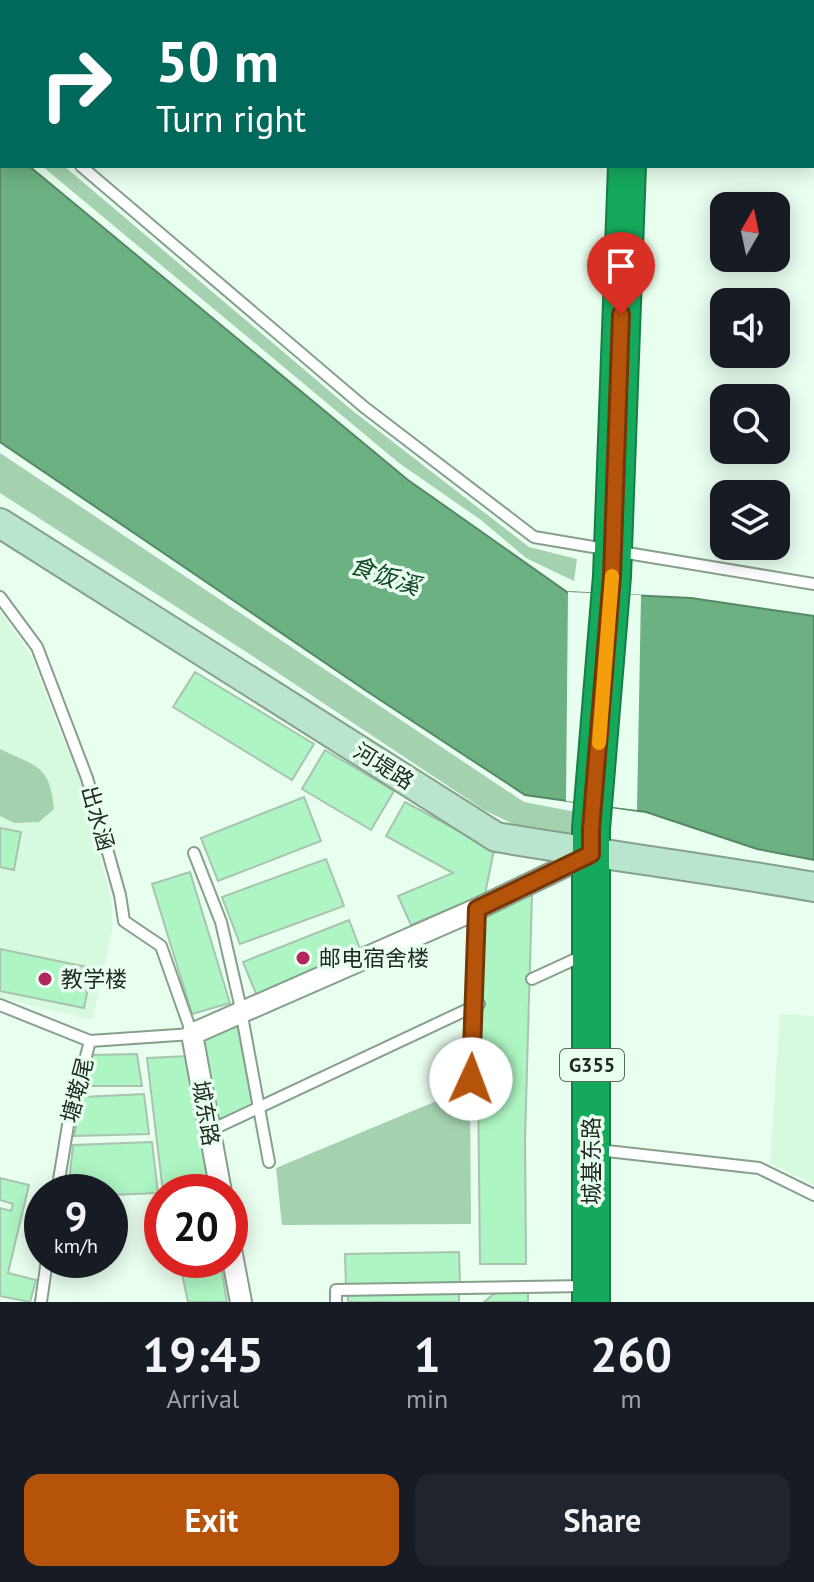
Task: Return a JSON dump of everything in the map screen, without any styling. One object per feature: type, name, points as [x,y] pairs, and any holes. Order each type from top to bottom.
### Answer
[{"type":"highway","name":"G355","points":[[591,841],[613,563],[627,168]]},
{"type":"highway","name":"城基东路","points":[[591,841],[591,1294]]},
{"type":"street","name":"河堤路","points":[[0,523],[496,837],[591,841],[814,887]]},
{"type":"street","points":[[192,1034],[477,909],[591,841]]},
{"type":"street","name":"城东路","points":[[192,1034],[217,1174]]},
{"type":"street","points":[[236,1278],[241,1302]]},
{"type":"lane","points":[[83,168],[364,407],[534,537],[613,563],[814,584]]},
{"type":"lane","name":"出水涵","points":[[0,597],[37,647],[76,748],[120,895],[124,921],[161,946],[192,1034]]},
{"type":"lane","points":[[194,853],[221,922],[269,1162]]},
{"type":"lane","points":[[471,1079],[476,1006],[477,909]]},
{"type":"lane","points":[[532,979],[592,952]]},
{"type":"lane","points":[[0,1005],[90,1041]]},
{"type":"lane","points":[[209,1131],[476,1006]]},
{"type":"lane","name":"塘墘尾","points":[[60,1174],[68,1125],[90,1041],[192,1034]]},
{"type":"lane","points":[[592,1149],[759,1168],[814,1195]]},
{"type":"lane","points":[[41,1302],[44,1278]]},
{"type":"lane","points":[[336,1302],[336,1290],[591,1294]]},
{"type":"shaded area","points":[[44,168],[66,168],[353,411],[529,547],[577,559],[574,581],[526,558],[481,520],[399,463]]},
{"type":"shaded area","points":[[0,453],[524,802],[576,812],[577,843],[530,832],[484,810],[0,493]]},
{"type":"shaded area","points":[[0,611],[31,655],[81,779],[112,904],[112,931],[92,1020],[0,998]]},
{"type":"shaded area","points":[[0,749],[32,764],[45,775],[54,809],[39,822],[14,823],[0,816]]},
{"type":"shaded area","points":[[780,1014],[814,1016],[814,1185],[770,1163]]},
{"type":"shaded area","points":[[470,1087],[471,1224],[282,1225],[276,1168]]},
{"type":"water","name":"食饭溪","points":[[0,168],[31,168],[408,480],[567,592],[691,598],[814,616],[814,860],[757,849],[646,812],[525,795],[0,442]]},
{"type":"pier","points":[[568,592],[641,595],[637,810],[566,801]]},
{"type":"building","points":[[195,672],[314,744],[292,780],[173,707]]},
{"type":"building","points":[[325,750],[394,791],[371,830],[302,789]]},
{"type":"building","points":[[304,797],[321,841],[218,881],[201,838]]},
{"type":"building","points":[[405,802],[494,850],[485,894],[411,925],[398,896],[453,873],[386,836]]},
{"type":"building","points":[[0,828],[21,832],[14,870],[0,867]]},
{"type":"building","points":[[326,859],[344,906],[240,944],[222,897]]},
{"type":"building","points":[[190,872],[230,1003],[192,1014],[152,884]]},
{"type":"building","points":[[532,894],[525,1139],[526,1264],[480,1264],[478,1083],[484,918]]},
{"type":"building","name":"邮电宿舍楼","points":[[349,920],[362,954],[257,996],[243,962]]},
{"type":"building","name":"教学楼","points":[[0,949],[92,968],[84,1008],[0,991]]},
{"type":"building","points":[[237,1023],[253,1106],[214,1121],[200,1039]]},
{"type":"building","points":[[137,1054],[142,1086],[89,1086],[92,1055]]},
{"type":"building","points":[[188,1056],[206,1174],[161,1174],[147,1058]]},
{"type":"building","points":[[144,1094],[149,1134],[74,1136],[82,1097]]},
{"type":"building","points":[[152,1142],[156,1174],[144,1174],[144,1194],[128,1194],[128,1174],[70,1174],[73,1145]]},
{"type":"building","points":[[0,1178],[24,1184],[24,1206],[8,1273],[36,1280],[30,1302],[0,1296],[0,1208],[11,1211],[13,1204],[0,1200]]},
{"type":"building","points":[[459,1252],[460,1284],[346,1287],[345,1254]]},
{"type":"building","points":[[183,1278],[223,1278],[227,1302],[188,1302]]},
{"type":"building","points":[[459,1291],[459,1302],[348,1302],[348,1294]]},
{"type":"building","points":[[495,1293],[528,1293],[528,1302],[484,1302]]},
{"type":"slow traffic","points":[[599,743],[612,576]]},
{"type":"place","name":"邮电宿舍楼","points":[[303,958]]},
{"type":"place","name":"教学楼","points":[[45,979]]},
{"type":"route","points":[[471,1079],[477,909],[591,854],[612,576],[621,314]]}]
